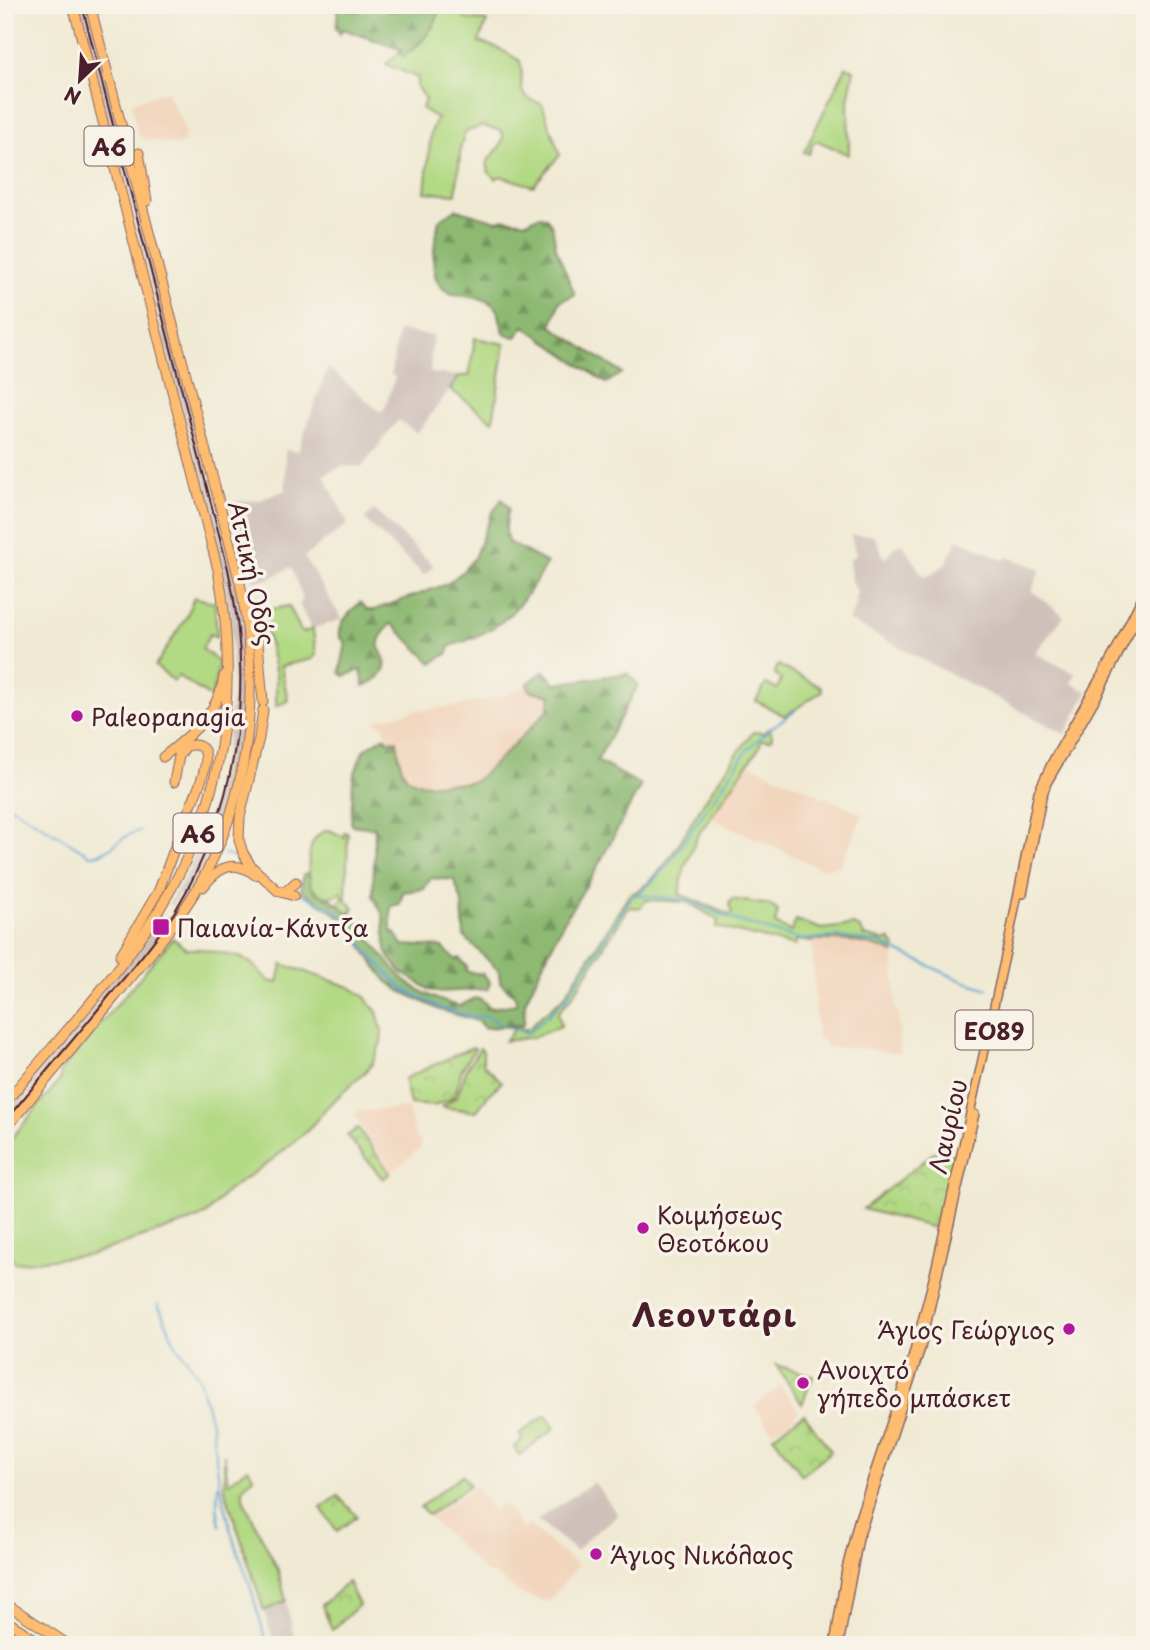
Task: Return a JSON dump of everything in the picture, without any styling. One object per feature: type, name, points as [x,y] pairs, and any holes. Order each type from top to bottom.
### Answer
[{"type":"highway","name":"Αττική Οδός","points":[[5,1103],[95,996],[156,916],[180,874],[197,837],[209,801],[222,746],[228,690],[228,643],[216,561],[73,5]]},
{"type":"highway","name":"Αττική Οδός","points":[[5,1129],[171,928],[197,888],[221,841],[235,797],[247,744],[251,692],[250,645],[242,594],[150,230],[97,6]]},
{"type":"highway","points":[[105,152],[142,274]]},
{"type":"highway","points":[[139,153],[150,230]]},
{"type":"highway","points":[[171,928],[212,876],[229,865],[248,870],[276,894],[293,899],[278,891],[246,858],[238,834],[263,706],[254,621],[239,563],[232,552]]},
{"type":"highway","points":[[95,996],[159,890],[205,769],[207,758],[202,748],[195,745],[164,759],[199,727],[212,710],[222,687],[228,643]]},
{"type":"highway","points":[[174,782],[179,756],[188,746]]},
{"type":"highway","points":[[278,891],[286,891],[296,882]]},
{"type":"highway","points":[[5,1603],[69,1645]]},
{"type":"highway","points":[[5,1620],[44,1645]]},
{"type":"main road","name":"Λαυρίου","points":[[834,1645],[846,1569],[856,1528],[912,1359],[933,1275],[1010,934],[1038,792],[1145,591]]},
{"type":"main road","name":"Λαυρίου","points":[[839,1645],[851,1569],[863,1522],[918,1360],[938,1279],[1015,936],[1042,798],[1051,775],[1099,693],[1145,602]]},
{"type":"shaded area","points":[[78,5],[87,5],[237,586],[246,635],[247,714],[236,780],[225,821],[197,882],[178,912],[174,909],[182,895],[178,894],[171,906],[169,904],[187,873],[206,827],[225,760],[233,692],[231,618],[215,535]]},
{"type":"shaded area","points":[[166,91],[185,129],[184,142],[178,145],[143,139],[137,133],[132,102]]},
{"type":"shaded area","points":[[398,331],[433,336],[430,373],[460,376],[417,433],[398,420],[362,467],[342,466],[324,475],[348,524],[304,557],[342,619],[311,629],[300,606],[302,595],[291,567],[269,579],[254,581],[231,502],[260,500],[286,490],[285,450],[298,451],[328,367],[380,412],[385,408],[395,377],[391,374]]},
{"type":"shaded area","points":[[374,510],[434,566],[424,575],[364,519]]},
{"type":"shaded area","points":[[851,535],[874,535],[885,559],[893,548],[902,543],[923,576],[928,576],[945,565],[958,539],[1004,560],[1007,557],[1040,569],[1032,591],[1064,616],[1035,653],[1076,674],[1071,683],[1088,692],[1065,734],[849,621],[857,602],[854,600],[857,592],[851,578],[849,560],[856,555]]},
{"type":"shaded area","points":[[527,684],[530,691],[551,695],[548,710],[475,781],[413,783],[407,779],[400,764],[397,740],[391,741],[381,723],[378,724],[376,720],[506,695]]},
{"type":"shaded area","points":[[747,763],[863,814],[840,866],[822,869],[709,817]]},
{"type":"shaded area","points":[[159,917],[170,926],[5,1123],[5,1108],[113,978]]},
{"type":"shaded area","points":[[837,939],[877,945],[894,953],[899,1053],[844,1047],[827,1048],[823,1040],[817,1038],[812,942]]},
{"type":"shaded area","points":[[408,1108],[421,1147],[392,1172],[355,1117],[357,1111]]},
{"type":"shaded area","points":[[781,1386],[799,1410],[790,1422],[772,1431],[754,1406]]},
{"type":"shaded area","points":[[594,1482],[618,1515],[576,1551],[537,1520]]},
{"type":"shaded area","points":[[476,1486],[492,1511],[504,1503],[522,1529],[529,1525],[578,1566],[548,1602],[522,1595],[494,1574],[487,1574],[430,1518]]},
{"type":"shaded area","points":[[286,1601],[296,1645],[275,1645],[264,1611]]},
{"type":"green space","points":[[339,5],[439,5],[436,20],[428,34],[404,56],[399,53],[402,50],[343,29],[340,34],[336,28]]},
{"type":"green space","points":[[439,5],[458,5],[465,19],[487,21],[479,42],[498,48],[520,61],[523,93],[532,101],[542,104],[560,155],[533,186],[500,176],[496,179],[489,173],[487,162],[501,144],[503,136],[502,131],[481,126],[466,132],[461,145],[456,194],[425,192],[431,132],[437,118],[422,109],[425,99],[416,86],[418,78],[386,64],[399,53],[404,55],[422,40],[436,20]]},
{"type":"green space","points":[[846,67],[854,70],[848,100],[849,155],[818,141],[813,143],[809,154],[804,152]]},
{"type":"green space","points":[[456,209],[497,221],[505,219],[527,222],[538,216],[546,217],[552,226],[556,248],[575,295],[560,301],[551,326],[622,373],[606,383],[524,326],[516,337],[506,335],[494,306],[481,299],[447,291],[439,284],[435,275],[434,253],[439,220]]},
{"type":"green space","points":[[475,338],[505,344],[493,421],[450,389],[460,376],[469,376]]},
{"type":"green space","points":[[502,499],[509,508],[506,525],[508,542],[547,563],[518,606],[497,625],[450,646],[448,653],[432,663],[391,623],[379,642],[385,663],[381,676],[364,686],[361,670],[344,676],[340,672],[346,643],[340,637],[340,631],[349,614],[360,602],[368,610],[374,610],[447,584],[474,558],[492,513]]},
{"type":"green space","points":[[194,597],[215,603],[217,637],[210,634],[202,649],[219,662],[212,698],[178,676],[174,681],[155,666],[187,616]]},
{"type":"green space","points":[[261,606],[274,609],[289,606],[302,633],[313,629],[316,655],[312,659],[281,666],[288,701],[276,706],[276,675]]},
{"type":"green space","points":[[778,665],[821,687],[822,691],[785,716],[756,701],[766,684],[777,689],[781,680],[774,673]]},
{"type":"green space","points":[[544,671],[555,684],[628,673],[638,685],[597,761],[641,785],[594,873],[564,921],[540,970],[525,1002],[524,1025],[484,1028],[478,1021],[440,1010],[400,991],[387,981],[353,931],[336,914],[301,890],[303,875],[309,872],[311,887],[317,893],[336,902],[349,914],[351,912],[396,971],[422,992],[460,1006],[475,998],[482,1000],[490,1008],[517,1004],[515,996],[500,982],[499,971],[464,936],[462,902],[454,880],[431,878],[424,889],[403,892],[400,904],[391,906],[391,932],[395,933],[403,945],[442,947],[456,960],[459,958],[468,972],[483,974],[490,982],[488,989],[438,992],[430,990],[401,972],[389,957],[383,915],[373,896],[375,828],[351,825],[353,778],[363,751],[385,736],[387,741],[397,740],[401,764],[408,778],[433,784],[474,781],[548,710],[551,695],[530,691],[527,684]]},
{"type":"green space","points":[[768,729],[772,737],[770,740],[761,740],[760,746],[698,835],[685,866],[679,894],[730,915],[729,904],[732,899],[770,905],[778,911],[775,924],[791,932],[796,920],[822,929],[854,925],[861,929],[864,936],[884,941],[889,939],[895,946],[894,953],[864,943],[844,941],[796,940],[795,946],[716,927],[718,920],[687,902],[646,900],[640,908],[629,907],[572,997],[558,1013],[561,1026],[534,1037],[505,1041],[515,1028],[511,1025],[520,1026],[523,1030],[530,1028],[564,997],[629,895],[653,878],[673,853],[712,790],[753,732],[763,733]]},
{"type":"green space","points":[[329,830],[344,837],[344,832],[348,833],[344,898],[354,908],[348,914],[338,903],[343,898],[342,892],[324,897],[311,887],[309,862],[312,845],[321,833]]},
{"type":"green space","points":[[173,938],[186,949],[201,949],[240,957],[251,963],[269,981],[278,983],[282,964],[350,987],[364,996],[377,1012],[382,1031],[381,1042],[372,1064],[327,1107],[308,1130],[272,1160],[226,1192],[207,1214],[90,1255],[15,1263],[5,1243],[5,1146],[61,1079],[60,1072]]},
{"type":"green space","points":[[472,1047],[475,1048],[462,1069],[452,1098],[434,1106],[410,1104],[404,1079]]},
{"type":"green space","points":[[480,1048],[483,1051],[483,1064],[502,1082],[476,1112],[442,1107],[457,1096],[467,1068]]},
{"type":"green space","points":[[358,1128],[390,1173],[383,1179],[347,1136]]},
{"type":"green space","points":[[937,1150],[954,1155],[938,1229],[863,1209]]},
{"type":"green space","points":[[776,1365],[813,1376],[802,1404]]},
{"type":"green space","points":[[804,1414],[831,1451],[802,1475],[773,1436]]},
{"type":"green space","points":[[546,1415],[555,1428],[519,1455],[514,1447],[523,1440],[519,1434]]},
{"type":"green space","points":[[224,1454],[228,1483],[248,1468],[254,1478],[244,1488],[244,1501],[278,1570],[286,1601],[264,1611],[224,1487]]},
{"type":"green space","points":[[462,1475],[470,1485],[429,1515],[420,1507]]},
{"type":"green space","points":[[338,1496],[357,1516],[337,1531],[321,1508]]},
{"type":"green space","points":[[348,1582],[359,1605],[332,1630],[322,1605]]},
{"type":"waterway","points":[[508,1027],[528,1033],[566,999],[630,899],[647,887],[667,866],[748,749],[795,711]]},
{"type":"waterway","points":[[5,803],[90,855],[104,852],[127,836],[140,831]]},
{"type":"waterway","points":[[224,854],[241,860]]},
{"type":"waterway","points":[[302,894],[338,913],[352,926],[368,953],[403,989],[444,1009],[469,1016],[488,1017],[502,1025]]},
{"type":"waterway","points":[[639,895],[687,900],[732,919],[801,940],[839,937],[880,943],[960,980],[988,989]]},
{"type":"waterway","points":[[158,1304],[175,1343],[198,1376],[212,1426],[219,1481],[232,1535],[267,1645]]},
{"type":"waterway","points":[[218,1485],[220,1526]]},
{"type":"railway","points":[[5,1121],[138,961],[175,911],[214,830],[227,788],[240,702],[236,613],[228,569],[82,5]]},
{"type":"place","name":"Paleopanagia","points":[[77,716]]},
{"type":"place","name":"Παιανία-Κάντζα","points":[[161,927]]},
{"type":"place","name":"Κοιμήσεως Θεοτόκου","points":[[643,1228]]},
{"type":"place","name":"Άγιος Γεώργιος","points":[[1069,1329]]},
{"type":"place","name":"Ανοιχτό γήπεδο μπάσκετ","points":[[803,1383]]},
{"type":"place","name":"Άγιος Νικόλαος","points":[[596,1554]]},
{"type":"district","name":"Λεοντάρι","points":[[715,1314]]}]
